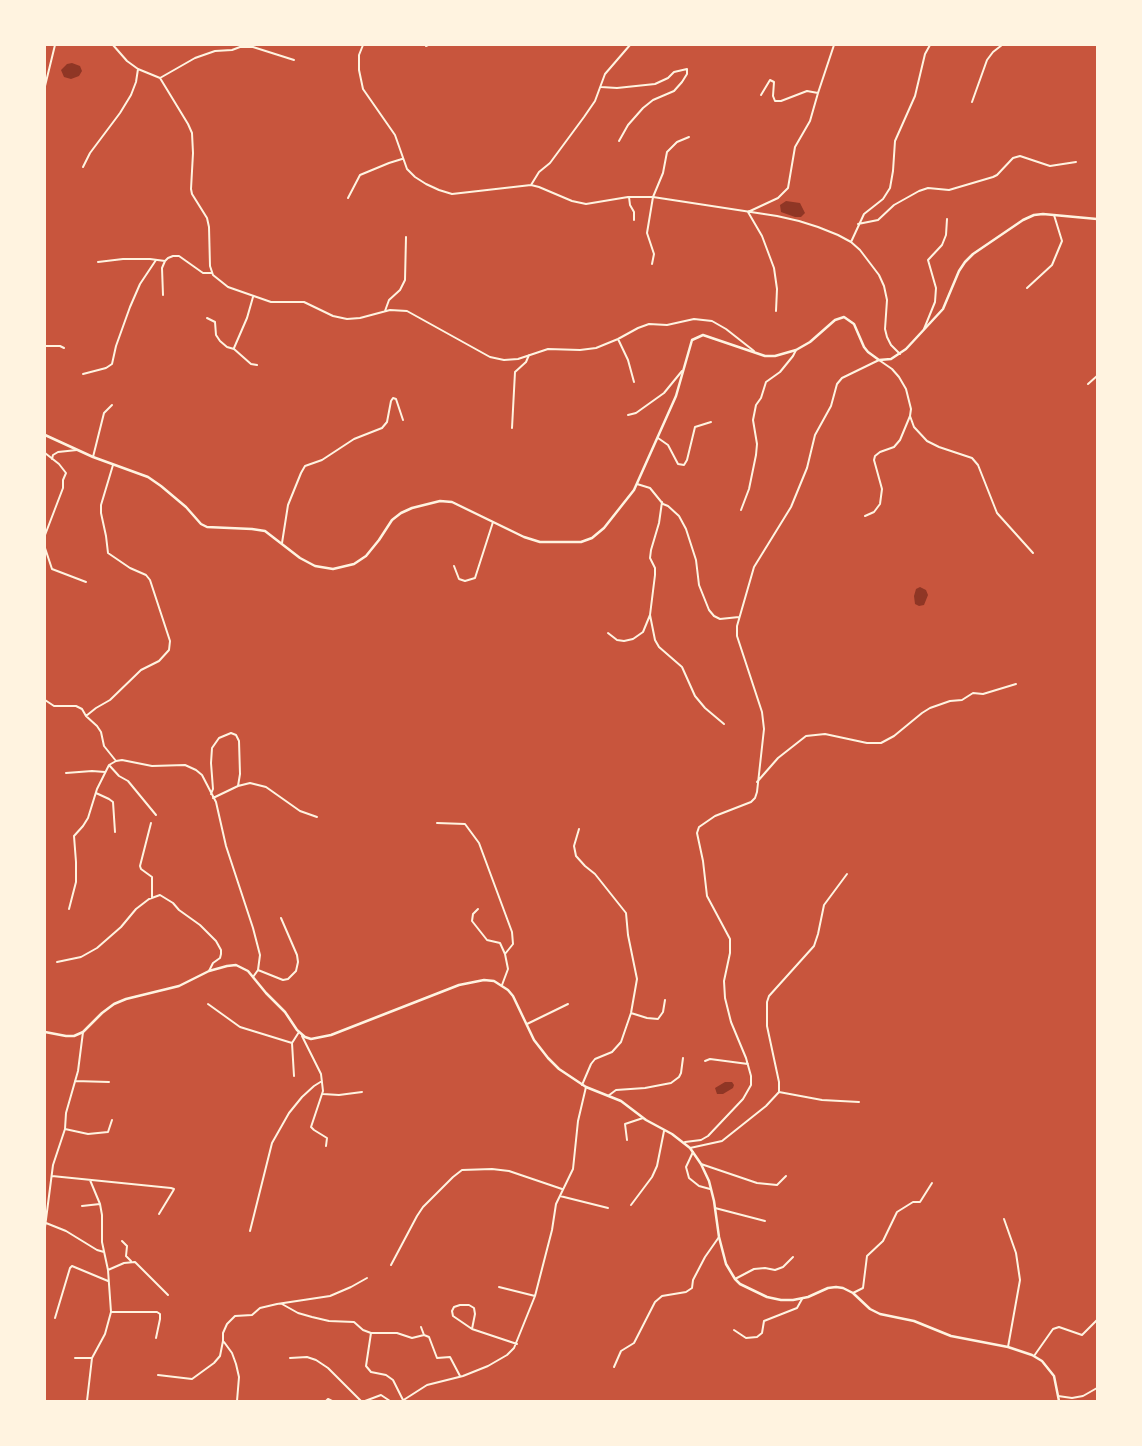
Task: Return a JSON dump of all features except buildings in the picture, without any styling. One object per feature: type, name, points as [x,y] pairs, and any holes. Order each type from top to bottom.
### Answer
[{"type":"street","points":[[45,86],[55,45]]},
{"type":"street","points":[[113,45],[127,62],[138,70],[160,78],[192,133],[192,194],[207,218],[209,227],[209,258],[212,273],[217,280],[228,287],[271,302],[304,302],[333,316],[347,319],[360,318],[385,311],[408,311],[490,357],[504,360],[548,350],[586,350],[596,348],[649,324],[667,325],[694,319],[712,321],[726,329],[756,353]]},
{"type":"street","points":[[362,45],[359,56],[359,70],[363,89],[395,135],[402,160],[415,177],[439,190],[452,194],[531,185],[572,201],[586,204],[629,197],[653,197],[799,220],[851,242],[879,274],[884,286],[888,308],[885,329],[887,337],[891,345],[900,354]]},
{"type":"street","points":[[531,185],[539,172],[550,163],[584,117],[601,87],[605,74],[630,45]]},
{"type":"street","points":[[748,212],[778,198],[788,188],[795,147],[810,121],[834,45]]},
{"type":"street","points":[[851,242],[858,224],[870,208],[884,199],[890,188],[895,141],[915,96],[925,54],[930,45]]},
{"type":"street","points":[[972,102],[987,60],[1002,45]]},
{"type":"street","points":[[160,78],[195,58],[215,51],[232,50],[240,47],[253,47],[294,60]]},
{"type":"street","points":[[83,166],[131,95],[138,70]]},
{"type":"street","points":[[601,87],[629,87],[655,84],[668,78],[674,72],[687,70],[687,74],[674,91],[653,100],[643,108],[628,125],[619,141]]},
{"type":"street","points":[[761,95],[770,80],[774,82],[773,99],[778,102],[807,91],[818,93]]},
{"type":"street","points":[[652,264],[654,254],[647,233],[653,197],[663,172],[668,152],[677,142],[689,137]]},
{"type":"street","points":[[858,224],[878,220],[894,205],[919,191],[928,188],[949,190],[998,175],[1013,158],[1020,156],[1050,166],[1076,162]]},
{"type":"street","points":[[348,198],[360,175],[389,163],[402,160]]},
{"type":"street","points":[[629,197],[630,205],[634,212],[634,220]]},
{"type":"street","points":[[748,212],[765,243],[774,268],[777,289],[776,311]]},
{"type":"street","points":[[685,1142],[701,1140],[708,1136],[743,1099],[751,1085],[748,1064],[731,1022],[724,998],[724,981],[730,954],[730,939],[707,896],[703,861],[697,833],[699,828],[715,816],[751,802],[755,798],[764,729],[762,712],[737,636],[739,617],[746,600],[754,567],[791,507],[807,468],[815,435],[832,406],[839,380],[879,360],[891,359],[914,342],[943,309],[959,271],[965,262],[973,254],[1023,220],[1034,215],[1043,214],[1097,219]]},
{"type":"street","points":[[1027,288],[1052,264],[1062,241],[1054,215]]},
{"type":"street","points":[[924,329],[935,302],[936,288],[928,260],[942,245],[946,235],[947,219]]},
{"type":"street","points":[[385,311],[389,300],[400,290],[405,280],[406,237]]},
{"type":"street","points":[[163,295],[162,268],[165,261],[173,256],[180,256],[203,273],[212,273]]},
{"type":"street","points":[[98,262],[117,259],[165,261]]},
{"type":"street","points":[[83,374],[106,368],[112,364],[116,346],[130,307],[140,284],[156,260]]},
{"type":"street","points":[[234,349],[247,318],[253,297]]},
{"type":"street","points":[[207,318],[215,322],[216,335],[220,341],[227,347],[234,349],[250,364],[256,365]]},
{"type":"street","points":[[45,435],[93,457],[148,478],[186,506],[200,524],[207,527],[265,531],[300,558],[316,566],[333,569],[354,564],[366,556],[392,520],[401,513],[412,508],[440,501],[452,502],[540,542],[581,542],[592,538],[604,528],[630,496],[637,484],[676,396],[692,340],[703,335],[765,356],[774,356],[796,350],[810,342],[835,320],[844,318],[854,324],[864,347],[892,369],[899,377],[906,389],[911,409],[900,440],[894,447],[875,456],[874,460],[882,489],[880,504],[874,512],[865,516]]},
{"type":"street","points":[[618,339],[628,360],[634,382]]},
{"type":"street","points":[[45,346],[60,346],[64,348]]},
{"type":"street","points":[[741,510],[749,489],[756,455],[757,444],[753,420],[756,405],[762,395],[764,385],[780,372],[794,356],[796,350]]},
{"type":"street","points":[[512,428],[515,372],[526,362],[529,355]]},
{"type":"street","points":[[628,415],[636,413],[664,393],[682,371]]},
{"type":"street","points":[[1088,384],[1097,376]]},
{"type":"street","points":[[282,543],[288,505],[300,473],[305,466],[329,456],[354,439],[382,428],[386,422],[390,401],[393,398],[396,399],[403,420]]},
{"type":"street","points":[[93,457],[104,414],[112,405]]},
{"type":"street","points":[[910,416],[914,427],[927,441],[938,447],[972,458],[978,465],[997,513],[1033,553]]},
{"type":"street","points":[[658,438],[668,445],[678,464],[684,465],[695,427],[711,422]]},
{"type":"street","points":[[52,459],[53,455],[58,452],[77,450]]},
{"type":"street","points":[[45,453],[66,473],[63,480],[63,488],[45,535]]},
{"type":"street","points":[[86,716],[110,700],[141,670],[159,661],[169,650],[170,641],[150,580],[146,575],[130,568],[108,553],[101,505],[113,465]]},
{"type":"street","points":[[637,484],[650,488],[662,502],[679,516],[686,529],[696,560],[699,586],[709,610],[720,619],[739,617]]},
{"type":"street","points":[[608,633],[618,640],[624,641],[633,639],[643,632],[650,615],[656,575],[650,558],[662,502]]},
{"type":"street","points":[[454,566],[459,579],[465,582],[475,578],[493,522]]},
{"type":"street","points":[[45,548],[52,569],[86,582]]},
{"type":"street","points":[[650,615],[656,643],[682,668],[695,696],[705,708],[724,724]]},
{"type":"street","points":[[757,782],[778,758],[806,736],[824,734],[867,743],[881,743],[894,736],[930,708],[950,701],[962,700],[973,693],[983,694],[1016,684]]},
{"type":"street","points":[[45,700],[54,706],[79,707],[97,726],[101,732],[104,746],[116,760]]},
{"type":"street","points":[[211,794],[213,787],[210,763],[212,748],[219,738],[231,733],[236,735],[239,741],[238,786]]},
{"type":"street","points":[[69,909],[76,882],[74,836],[88,818],[96,793],[109,765],[116,760],[152,766],[185,765],[202,775],[216,802],[226,846],[260,955],[258,970],[253,977]]},
{"type":"street","points":[[109,765],[119,776],[128,781],[156,815]]},
{"type":"street","points":[[66,773],[105,772]]},
{"type":"street","points":[[213,798],[238,786],[250,783],[266,787],[300,811],[317,816]]},
{"type":"street","points":[[96,793],[113,802],[115,832]]},
{"type":"street","points":[[151,823],[140,866],[141,869],[152,877],[152,898]]},
{"type":"street","points":[[437,823],[465,824],[479,843],[512,932],[513,944],[505,954]]},
{"type":"street","points":[[579,829],[574,846],[576,856],[596,874],[626,913],[628,935],[637,979],[626,1032],[619,1047],[595,1059],[582,1085]]},
{"type":"street","points":[[690,1148],[722,1141],[766,1106],[779,1092],[779,1082],[767,1026],[767,1002],[769,996],[814,946],[824,905],[847,874]]},
{"type":"street","points":[[57,962],[81,957],[97,948],[122,927],[136,909],[160,895],[167,898],[179,910],[200,925],[216,941],[221,954],[220,958],[213,963],[209,972]]},
{"type":"street","points":[[478,909],[473,914],[472,921],[487,940],[500,943],[505,954],[508,969],[502,986]]},
{"type":"street","points":[[258,970],[283,980],[288,979],[296,971],[297,955],[281,918]]},
{"type":"street","points":[[45,1032],[66,1036],[83,1032],[114,1004],[126,999],[179,986],[221,967],[236,965],[243,968],[253,977],[285,1012],[300,1033],[318,1065],[323,1094],[311,1127],[326,1137],[326,1146]]},
{"type":"street","points":[[300,1033],[310,1039],[331,1035],[459,985],[475,981],[494,981],[513,996],[534,1040],[559,1069],[582,1085],[621,1101],[644,1118],[685,1142],[690,1148],[701,1164],[711,1189],[719,1237],[726,1264],[735,1279],[753,1291],[782,1300],[802,1299],[828,1288],[836,1287],[853,1293],[870,1309],[880,1314],[914,1321],[951,1336],[1008,1347],[1034,1356],[1054,1376],[1059,1401]]},
{"type":"street","points":[[631,1013],[658,1019],[663,1012],[665,1000]]},
{"type":"street","points":[[208,1004],[240,1027],[292,1043]]},
{"type":"street","points":[[527,1024],[568,1004]]},
{"type":"street","points":[[45,1227],[53,1165],[78,1071],[83,1032]]},
{"type":"street","points":[[294,1076],[292,1043],[300,1033]]},
{"type":"street","points":[[608,1096],[616,1090],[645,1088],[672,1083],[679,1077],[683,1058]]},
{"type":"street","points":[[704,1061],[710,1059],[748,1064]]},
{"type":"street","points":[[75,1081],[109,1082]]},
{"type":"street","points":[[250,1231],[272,1143],[296,1105],[314,1086],[322,1081]]},
{"type":"street","points":[[372,1333],[366,1366],[371,1372],[386,1375],[393,1380],[402,1401],[427,1385],[460,1376],[500,1360],[511,1352],[517,1344],[535,1296],[550,1238],[556,1205],[573,1169],[578,1121],[586,1087]]},
{"type":"street","points":[[323,1094],[339,1095],[362,1092]]},
{"type":"street","points":[[779,1092],[822,1100],[859,1102]]},
{"type":"street","points":[[627,1140],[624,1124],[644,1118]]},
{"type":"street","points":[[64,1129],[88,1134],[108,1132],[112,1120]]},
{"type":"street","points":[[631,1205],[652,1177],[657,1166],[664,1130]]},
{"type":"street","points":[[693,1152],[686,1168],[689,1178],[699,1186],[711,1189]]},
{"type":"street","points":[[701,1164],[757,1183],[777,1184],[786,1176]]},
{"type":"street","points":[[391,1265],[423,1206],[462,1170],[492,1169],[509,1171],[562,1189]]},
{"type":"street","points":[[52,1176],[174,1189],[159,1214]]},
{"type":"street","points":[[87,1401],[92,1358],[105,1334],[111,1312],[108,1270],[102,1242],[102,1215],[100,1204],[90,1180]]},
{"type":"street","points":[[853,1293],[863,1288],[867,1256],[883,1241],[897,1212],[913,1202],[920,1202],[932,1183]]},
{"type":"street","points":[[45,1187],[50,1188]]},
{"type":"street","points":[[560,1196],[608,1208]]},
{"type":"street","points":[[82,1206],[100,1204]]},
{"type":"street","points":[[715,1208],[765,1221]]},
{"type":"street","points":[[1004,1219],[1016,1253],[1020,1280],[1008,1347]]},
{"type":"street","points":[[46,1223],[66,1231],[97,1250],[104,1252]]},
{"type":"street","points":[[614,1367],[621,1351],[634,1343],[654,1302],[662,1296],[686,1292],[692,1288],[706,1257],[719,1237]]},
{"type":"street","points":[[122,1241],[127,1246],[126,1256],[139,1265],[168,1294]]},
{"type":"street","points":[[735,1279],[754,1269],[776,1270],[783,1267],[793,1257]]},
{"type":"street","points":[[108,1270],[131,1261]]},
{"type":"street","points":[[55,1318],[72,1266],[108,1281]]},
{"type":"street","points":[[158,1375],[192,1379],[214,1363],[220,1356],[223,1333],[227,1324],[235,1316],[252,1315],[260,1308],[277,1304],[330,1296],[367,1278]]},
{"type":"street","points":[[499,1287],[535,1296]]},
{"type":"street","points":[[734,1330],[746,1338],[757,1337],[762,1332],[764,1321],[797,1308],[802,1299]]},
{"type":"street","points":[[277,1304],[283,1304],[298,1313],[329,1321],[354,1322],[363,1330],[372,1333],[397,1333],[412,1338],[424,1335],[429,1337],[436,1358],[450,1357],[460,1376]]},
{"type":"street","points":[[472,1329],[475,1314],[474,1308],[469,1305],[460,1305],[454,1308],[452,1311],[453,1316],[472,1329],[517,1344]]},
{"type":"street","points":[[111,1312],[157,1312],[160,1314],[160,1319],[156,1338]]},
{"type":"street","points":[[1034,1356],[1053,1329],[1059,1326],[1082,1335],[1097,1320]]},
{"type":"street","points":[[421,1327],[424,1335]]},
{"type":"street","points":[[223,1341],[232,1353],[236,1364],[239,1377],[237,1401]]},
{"type":"street","points":[[290,1358],[307,1357],[316,1360],[328,1368],[361,1401]]},
{"type":"street","points":[[75,1358],[92,1358]]},
{"type":"street","points":[[1058,1396],[1072,1398],[1083,1396],[1097,1388]]},
{"type":"street","points":[[365,1401],[381,1395],[390,1401]]},
{"type":"street","points":[[326,1401],[332,1401]]},
{"type":"shaded area","points":[[72,63],[80,66],[82,71],[79,76],[71,79],[64,77],[61,70],[67,64]]},
{"type":"shaded area","points":[[786,201],[800,203],[805,213],[801,217],[795,217],[781,212],[780,205]]},
{"type":"shaded area","points":[[920,587],[926,590],[928,595],[924,605],[919,606],[915,604],[914,596],[916,589]]},
{"type":"shaded area","points":[[725,1082],[732,1082],[733,1088],[723,1094],[717,1094],[715,1088]]}]
